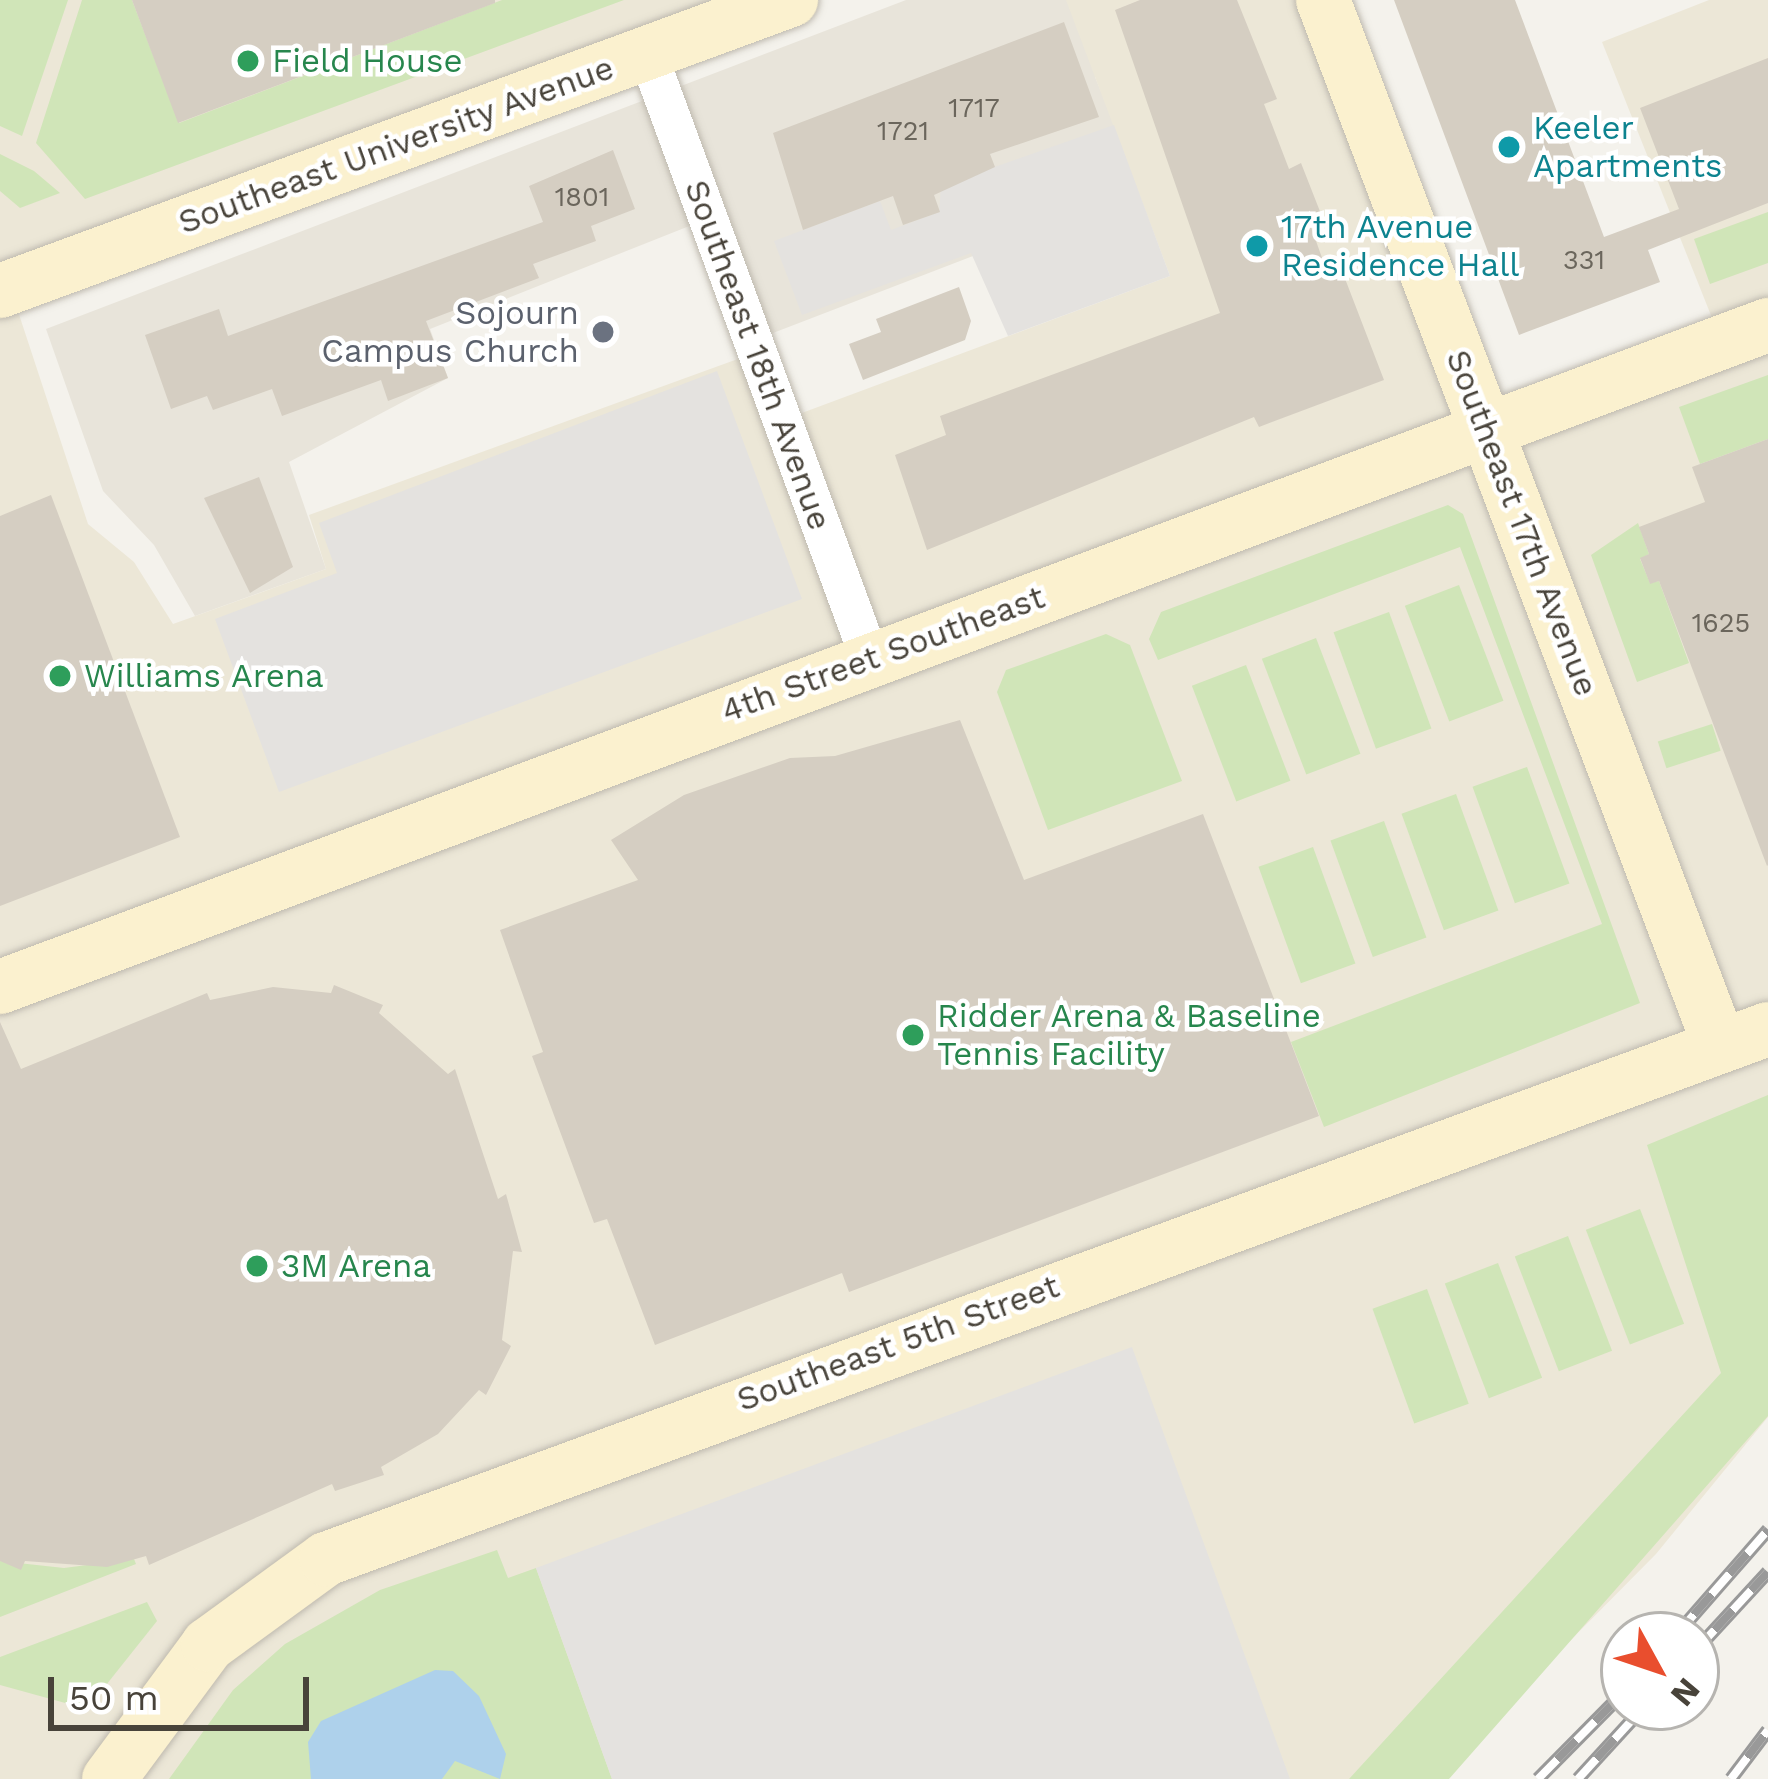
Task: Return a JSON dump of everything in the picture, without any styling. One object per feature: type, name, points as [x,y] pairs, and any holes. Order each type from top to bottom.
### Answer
[{"type":"street","name":"Southeast University Avenue","points":[[0,291],[791,0]]},
{"type":"street","name":"Southeast 17th Avenue","points":[[1323,0],[1488,435],[1744,1038]]},
{"type":"street","name":"Southeast 18th Avenue","points":[[647,53],[869,657]]},
{"type":"street","name":"4th Street Southeast","points":[[0,987],[869,657],[1488,435],[1768,326]]},
{"type":"street","name":"Southeast 5th Street","points":[[109,1779],[208,1646],[326,1559],[1744,1038]]},
{"type":"shaded area","points":[[0,0],[791,0],[10,287],[88,524],[134,562],[173,624],[326,569],[309,515],[757,352],[783,420],[1170,276],[1066,0],[1323,0],[1488,434],[1722,343],[1602,42],[1709,0],[1768,0],[1768,1417],[1656,1554],[1433,1779],[0,1779]]},
{"type":"shaded area","points":[[906,0],[1273,0],[1095,77],[1142,191],[752,341],[707,219],[430,329],[448,378],[289,462],[326,569],[195,616],[154,545],[103,491],[46,329]]},
{"type":"shaded area","points":[[1114,125],[1170,276],[1008,336],[971,253],[802,315],[774,241],[880,201],[891,230],[939,212],[941,186]]},
{"type":"shaded area","points":[[717,371],[802,599],[279,792],[215,619],[337,573],[319,523]]},
{"type":"shaded area","points":[[1132,1347],[1290,1779],[612,1779],[536,1568]]},
{"type":"green space","points":[[0,0],[68,0],[22,136],[0,126]]},
{"type":"green space","points":[[82,0],[132,0],[179,123],[502,0],[624,0],[85,199],[36,143]]},
{"type":"green space","points":[[0,154],[34,171],[60,193],[20,208],[0,191]]},
{"type":"green space","points":[[1768,212],[1768,263],[1710,284],[1694,239]]},
{"type":"green space","points":[[1768,375],[1768,439],[1700,464],[1679,407]]},
{"type":"green space","points":[[1448,505],[1463,514],[1640,1003],[1324,1127],[1291,1042],[1602,924],[1460,547],[1158,660],[1149,639],[1161,612]]},
{"type":"green space","points":[[1638,523],[1649,554],[1640,559],[1650,583],[1659,581],[1689,663],[1637,682],[1591,555]]},
{"type":"green space","points":[[1459,585],[1503,701],[1449,722],[1405,606]]},
{"type":"green space","points":[[1389,612],[1431,729],[1376,749],[1334,632]]},
{"type":"green space","points":[[1106,634],[1130,645],[1182,781],[1048,830],[997,692],[1006,670]]},
{"type":"green space","points":[[1316,638],[1360,754],[1306,775],[1262,659]]},
{"type":"green space","points":[[1246,665],[1290,781],[1236,802],[1192,686]]},
{"type":"green space","points":[[1712,724],[1721,751],[1666,768],[1658,742]]},
{"type":"green space","points":[[1527,767],[1569,884],[1515,903],[1472,787]]},
{"type":"green space","points":[[1456,794],[1498,911],[1444,930],[1401,814]]},
{"type":"green space","points":[[1384,821],[1426,938],[1373,957],[1330,840]]},
{"type":"green space","points":[[1313,847],[1355,964],[1301,983],[1258,867]]},
{"type":"green space","points":[[1768,1095],[1768,1416],[1449,1779],[1349,1779],[1721,1373],[1647,1145]]},
{"type":"green space","points":[[1640,1209],[1684,1324],[1630,1345],[1586,1230]]},
{"type":"green space","points":[[1568,1236],[1612,1351],[1559,1371],[1515,1256]]},
{"type":"green space","points":[[1498,1263],[1542,1378],[1489,1398],[1445,1283]]},
{"type":"green space","points":[[1427,1289],[1469,1404],[1414,1423],[1372,1309]]},
{"type":"green space","points":[[497,1550],[508,1578],[536,1568],[612,1779],[169,1779],[233,1690],[285,1644],[380,1590]]},
{"type":"green space","points":[[134,1559],[136,1564],[0,1617],[0,1561],[64,1568]]},
{"type":"green space","points":[[147,1602],[157,1621],[87,1709],[0,1685],[0,1657]]},
{"type":"water","points":[[435,1670],[453,1671],[479,1696],[506,1754],[500,1779],[455,1761],[442,1779],[311,1779],[308,1742],[321,1721]]},
{"type":"building","name":"Field House","points":[[132,0],[495,0],[495,3],[178,123]]},
{"type":"building","name":"17th Avenue Residence Hall","points":[[1140,0],[1237,0],[1277,99],[1264,104],[1289,169],[1301,163],[1321,214],[1307,216],[1330,280],[1344,276],[1384,380],[1259,427],[1254,417],[927,550],[895,455],[946,435],[940,416],[1220,313],[1115,10]]},
{"type":"building","name":"Keeler Apartments","points":[[1394,0],[1515,0],[1604,237],[1679,209],[1640,108],[1768,58],[1768,203],[1648,250],[1660,282],[1519,335]]},
{"type":"building","points":[[1064,22],[1099,117],[990,154],[995,167],[934,195],[940,212],[903,225],[893,196],[803,230],[773,133]]},
{"type":"building","points":[[613,150],[635,209],[591,226],[596,241],[533,264],[539,278],[426,321],[448,378],[388,401],[381,380],[282,416],[272,389],[213,410],[207,396],[171,409],[145,335],[219,309],[228,336],[543,222],[529,186]]},
{"type":"building","points":[[959,287],[971,321],[965,340],[863,380],[849,344],[881,332],[876,319]]},
{"type":"building","points":[[1768,439],[1767,866],[1659,581],[1650,584],[1640,558],[1649,554],[1639,527],[1705,502],[1692,467]]},
{"type":"building","points":[[259,477],[293,567],[250,593],[204,498]]},
{"type":"building","name":"Williams Arena","points":[[51,495],[180,837],[0,906],[0,516]]},
{"type":"building","name":"Ridder Arena & Baseline Tennis Facility","points":[[960,720],[1024,880],[1203,814],[1319,1116],[849,1292],[842,1273],[655,1345],[607,1219],[594,1223],[532,1056],[543,1052],[500,930],[638,880],[611,840],[684,795],[790,758],[835,756]]},
{"type":"building","name":"3M Arena","points":[[334,985],[383,1005],[379,1013],[448,1074],[455,1069],[498,1199],[506,1194],[522,1252],[513,1251],[502,1340],[511,1346],[486,1395],[479,1390],[438,1434],[381,1467],[384,1475],[335,1491],[332,1484],[149,1565],[146,1556],[107,1567],[25,1561],[21,1570],[0,1561],[0,1022],[21,1069],[207,993],[210,1000],[273,987],[331,993]]},
{"type":"railway","points":[[1697,1611],[1768,1530]]},
{"type":"railway","points":[[1720,1624],[1768,1572]]},
{"type":"railway","points":[[1538,1779],[1600,1716]]},
{"type":"railway","points":[[1731,1779],[1768,1730]]},
{"type":"railway","points":[[1578,1779],[1622,1731]]},
{"type":"place","name":"Field House","points":[[248,61]]},
{"type":"place","name":"Keeler Apartments","points":[[1509,147]]},
{"type":"place","name":"17th Avenue Residence Hall","points":[[1257,246]]},
{"type":"place","name":"Sojourn Campus Church","points":[[603,332]]},
{"type":"place","name":"Williams Arena","points":[[60,676]]},
{"type":"place","name":"Ridder Arena & Baseline Tennis Facility","points":[[913,1035]]},
{"type":"place","name":"3M Arena","points":[[257,1266]]}]
